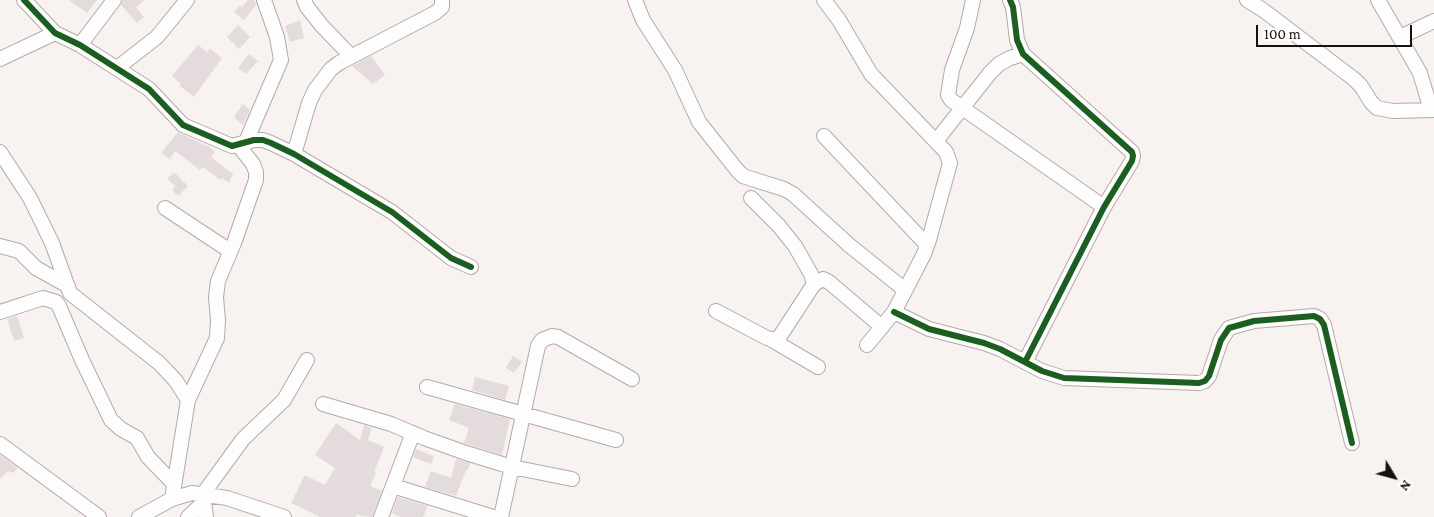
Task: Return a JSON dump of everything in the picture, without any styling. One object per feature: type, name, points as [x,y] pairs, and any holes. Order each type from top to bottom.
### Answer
[{"type":"street","points":[[24,0],[55,33],[80,45],[149,90],[183,125],[232,146],[242,145],[254,140],[263,140],[294,154],[392,212],[451,258],[471,267]]},
{"type":"street","points":[[80,45],[114,0]]},
{"type":"street","points":[[117,68],[157,37],[187,0]]},
{"type":"street","points":[[242,145],[281,60],[277,37],[264,0]]},
{"type":"street","points":[[304,0],[322,26],[351,56]]},
{"type":"street","points":[[294,154],[309,103],[315,90],[331,69],[351,56],[435,13],[442,7],[442,0]]},
{"type":"street","points":[[635,0],[643,20],[674,70],[700,122],[737,170],[743,176],[784,188],[793,194],[849,246],[905,290]]},
{"type":"street","points":[[824,0],[839,20],[871,74],[946,152],[950,162],[948,175],[927,245],[894,312],[867,345]]},
{"type":"street","points":[[973,0],[967,28],[952,70],[948,95],[951,100],[1104,208]]},
{"type":"street","points":[[1010,0],[1013,7],[1017,40],[1024,54],[1132,152],[1133,156],[1132,161],[1104,208],[1025,362]]},
{"type":"street","points":[[1247,0],[1266,5],[1361,86],[1371,102],[1378,108],[1393,111],[1432,110],[1420,74],[1378,0]]},
{"type":"street","points":[[1400,36],[1434,21]]},
{"type":"street","points":[[0,59],[55,33]]},
{"type":"street","points":[[936,141],[961,108],[999,64],[1024,54]]},
{"type":"street","points":[[824,136],[927,245]]},
{"type":"street","points":[[172,499],[188,400],[217,338],[216,289],[218,281],[256,180],[253,164],[242,145]]},
{"type":"street","points":[[0,152],[30,198],[52,243],[70,293],[159,363],[176,381],[188,400]]},
{"type":"street","points":[[751,198],[779,226],[795,246],[811,274],[814,284]]},
{"type":"street","points":[[164,208],[230,251]]},
{"type":"street","points":[[0,246],[18,252],[36,268],[68,286]]},
{"type":"street","points":[[772,340],[776,340],[780,336],[814,284],[823,279],[882,327]]},
{"type":"street","points":[[0,312],[43,298],[56,302],[111,420],[121,429],[137,438],[148,456],[174,484]]},
{"type":"street","points":[[716,311],[772,340],[818,367]]},
{"type":"street","points":[[894,312],[929,329],[1000,349],[1048,373],[1070,378],[1199,383],[1205,381],[1209,376],[1221,340],[1229,328],[1254,321],[1314,316],[1320,319],[1324,325],[1352,443]]},
{"type":"street","points":[[501,517],[538,346],[542,340],[546,337],[558,337],[632,379]]},
{"type":"street","points":[[188,517],[204,498],[243,439],[284,400],[307,360]]},
{"type":"street","points":[[427,387],[616,440]]},
{"type":"street","points":[[323,404],[391,424],[466,453],[512,466],[572,479]]},
{"type":"street","points":[[381,517],[413,433]]},
{"type":"street","points":[[0,444],[99,517]]},
{"type":"street","points":[[392,486],[493,517]]},
{"type":"street","points":[[139,517],[182,495],[204,498],[227,498],[284,517]]},
{"type":"street","points":[[204,498],[206,517]]},
{"type":"building","points":[[69,0],[97,0],[87,13]]},
{"type":"building","points":[[123,0],[144,0],[136,8],[144,17],[137,23],[121,5]]},
{"type":"building","points":[[248,0],[255,0],[256,5],[244,20],[234,12]]},
{"type":"building","points":[[300,20],[304,38],[290,42],[285,26]]},
{"type":"building","points":[[238,25],[250,37],[239,49],[227,37]]},
{"type":"building","points":[[198,45],[207,52],[210,48],[222,58],[194,97],[180,86],[181,84],[172,76]]},
{"type":"building","points":[[249,54],[258,61],[246,74],[238,68]]},
{"type":"building","points":[[371,56],[385,75],[373,84],[352,66]]},
{"type":"building","points":[[243,104],[250,110],[243,125],[234,117]]},
{"type":"building","points":[[178,132],[207,145],[215,152],[211,157],[233,174],[229,183],[222,178],[220,180],[203,167],[200,170],[175,151],[170,159],[161,153]]},
{"type":"building","points":[[174,172],[188,186],[178,196],[172,190],[175,186],[167,179]]},
{"type":"building","points":[[17,316],[24,338],[14,341],[7,319]]},
{"type":"building","points":[[513,356],[522,362],[514,373],[506,368]]},
{"type":"building","points":[[475,377],[509,386],[505,400],[472,390]]},
{"type":"building","points":[[455,404],[510,419],[502,455],[464,443],[469,428],[449,420]]},
{"type":"building","points":[[336,423],[360,440],[364,425],[372,428],[368,440],[384,447],[370,486],[382,491],[372,517],[357,515],[356,517],[320,517],[291,503],[305,475],[325,485],[335,468],[315,455]]},
{"type":"building","points":[[416,449],[434,456],[431,464],[413,457]]},
{"type":"building","points":[[0,455],[18,468],[13,473],[8,471],[0,479]]},
{"type":"building","points":[[456,459],[470,463],[456,496],[425,487],[431,471],[451,478]]},
{"type":"building","points":[[398,497],[428,506],[423,517],[401,517],[392,513]]},
{"type":"cycle path","points":[[24,0],[55,33],[80,45],[149,89],[183,125],[232,146],[254,140],[263,140],[294,154],[392,212],[451,258],[471,267]]},
{"type":"cycle path","points":[[1010,0],[1013,7],[1017,40],[1023,54],[1132,152],[1133,156],[1132,161],[1104,207],[1025,362]]},
{"type":"cycle path","points":[[894,312],[929,329],[1000,349],[1042,371],[1064,378],[1199,383],[1205,381],[1209,376],[1221,340],[1229,328],[1254,321],[1314,316],[1320,319],[1324,325],[1352,443]]}]
